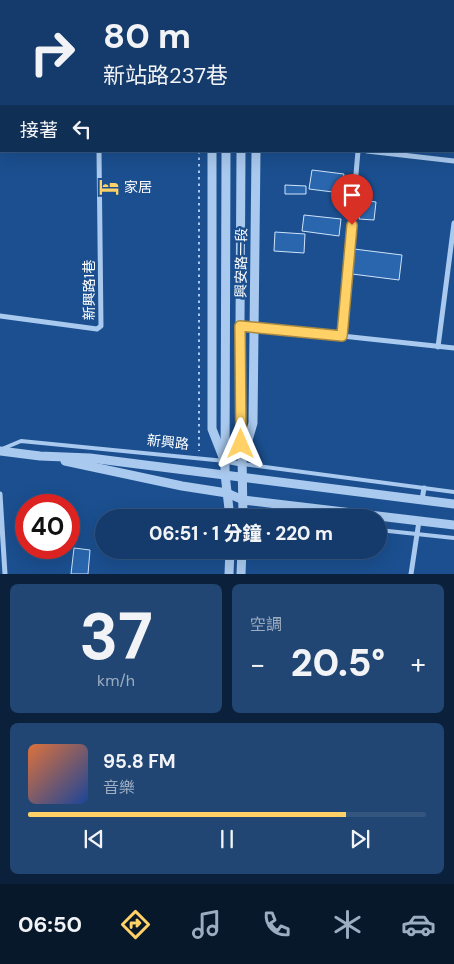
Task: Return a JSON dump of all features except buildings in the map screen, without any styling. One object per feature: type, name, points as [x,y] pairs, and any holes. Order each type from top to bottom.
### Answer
[{"type":"street","name":"新興路1巷","points":[[0,316],[97,329],[101,326],[100,152]]},
{"type":"street","name":"興安路一段","points":[[212,152],[212,429],[225,461]]},
{"type":"street","name":"興安路一段","points":[[226,152],[225,474],[229,509]]},
{"type":"street","name":"興安路一段","points":[[241,152],[240,326],[243,509]]},
{"type":"street","name":"興安路一段","points":[[241,464],[253,423],[256,152]]},
{"type":"street","points":[[358,152],[342,336],[454,348]]},
{"type":"street","points":[[376,152],[454,161]]},
{"type":"street","points":[[438,346],[454,223]]},
{"type":"street","name":"新興路","points":[[0,450],[40,456],[182,486],[227,493],[243,500],[454,526]]},
{"type":"street","name":"新興路","points":[[40,456],[90,458],[454,504]]},
{"type":"street","name":"新興路","points":[[225,461],[241,464]]},
{"type":"street","points":[[422,500],[424,488]]},
{"type":"street","points":[[0,494],[5,574]]},
{"type":"street","points":[[411,574],[420,521]]},
{"type":"street","points":[[229,574],[230,559]]},
{"type":"street","points":[[241,574],[242,559]]},
{"type":"lane","points":[[240,326],[342,336]]},
{"type":"lane","name":"新興路","points":[[0,450],[21,441],[225,461]]},
{"type":"lane","name":"新興路","points":[[241,464],[454,492]]},
{"type":"lane","points":[[387,531],[454,538]]},
{"type":"path","points":[[199,152],[199,459]]},
{"type":"place","name":"家居","points":[[109,187]]},
{"type":"route","points":[[241,444],[240,326],[342,336],[352,225]]}]
